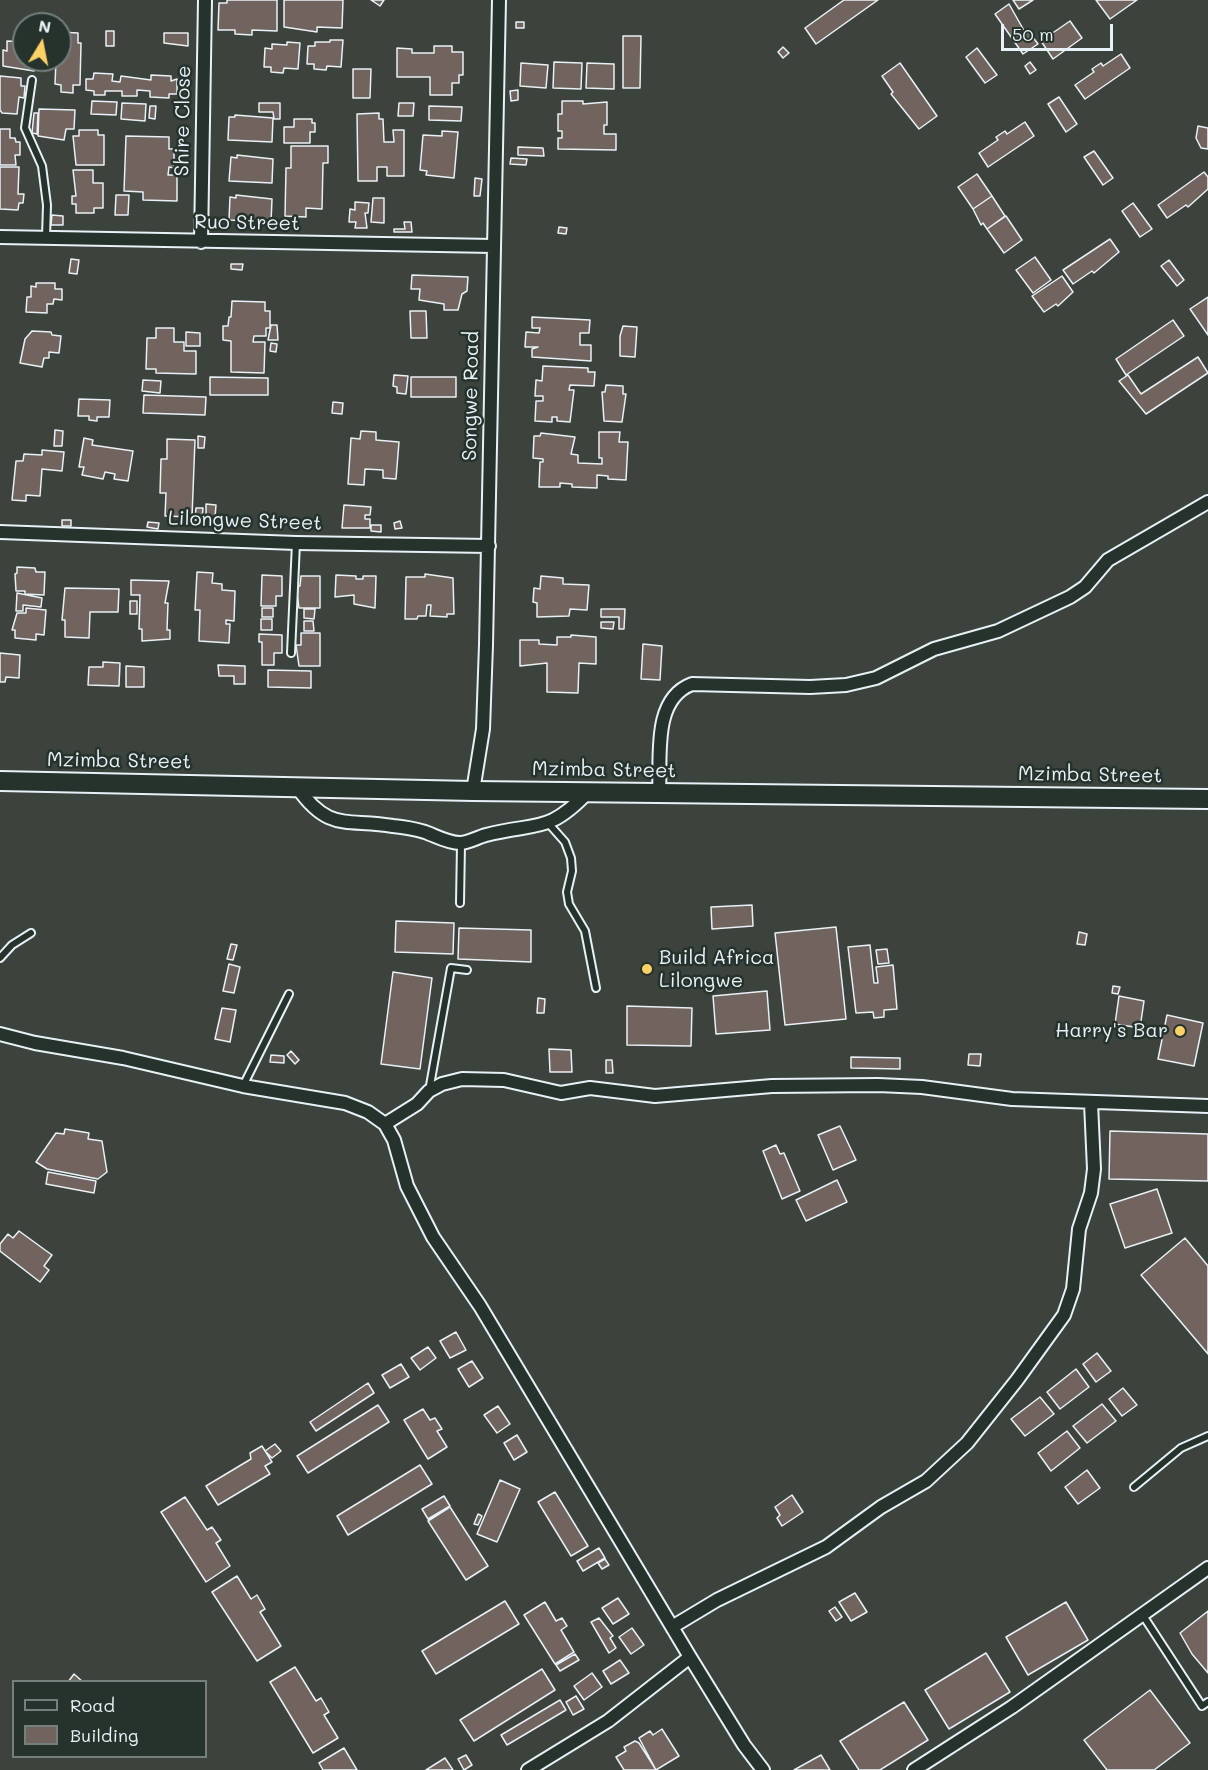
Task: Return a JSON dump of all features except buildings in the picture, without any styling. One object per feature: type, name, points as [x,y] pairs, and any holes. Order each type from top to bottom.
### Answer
[{"type":"main road","name":"Mzimba Street","points":[[0,781],[473,791],[1208,799]]},
{"type":"street","name":"Shire Close","points":[[201,242],[205,0]]},
{"type":"street","name":"Songwe Road","points":[[473,791],[483,729],[489,546],[492,246],[499,0]]},
{"type":"street","name":"Ruo Street","points":[[0,237],[492,246]]},
{"type":"street","points":[[659,792],[663,716],[673,694],[681,688],[692,684],[810,687],[846,685],[876,678],[934,649],[998,631],[1070,597],[1085,587],[1108,560],[1208,502]]},
{"type":"street","name":"Lilongwe Street","points":[[0,532],[296,543],[489,546]]},
{"type":"street","points":[[297,788],[309,804],[320,813],[340,821],[356,825],[391,825],[461,844],[484,835],[549,824],[567,813],[588,792]]},
{"type":"street","points":[[1,1039],[123,1058],[243,1086],[345,1103],[368,1112],[385,1124],[394,1140],[407,1186],[433,1237],[480,1306],[690,1657],[744,1745],[763,1770]]},
{"type":"street","points":[[385,1124],[417,1104],[429,1092],[442,1084],[462,1079],[504,1080],[561,1093],[590,1088],[655,1096],[772,1086],[878,1085],[922,1087],[1012,1099],[1208,1106]]},
{"type":"street","points":[[672,1627],[717,1600],[826,1547],[874,1512],[926,1481],[967,1443],[1064,1315],[1073,1289],[1079,1229],[1091,1193],[1094,1169],[1091,1103]]},
{"type":"street","points":[[914,1770],[1012,1707],[1208,1568]]},
{"type":"street","points":[[528,1770],[608,1721],[690,1657]]},
{"type":"lane","points":[[32,80],[24,128],[42,166],[47,205],[46,238]]},
{"type":"lane","points":[[291,653],[296,543]]},
{"type":"lane","points":[[549,824],[565,842],[571,858],[572,871],[567,892],[569,904],[585,931],[596,988]]},
{"type":"lane","points":[[460,903],[461,844]]},
{"type":"lane","points":[[0,958],[12,945],[31,933]]},
{"type":"lane","points":[[429,1092],[451,968],[467,970]]},
{"type":"lane","points":[[243,1086],[289,994]]},
{"type":"lane","points":[[1134,1487],[1181,1448],[1208,1436]]},
{"type":"lane","points":[[1142,1614],[1205,1704],[1208,1714]]},
{"type":"place","name":"Build Africa Lilongwe","points":[[647,969]]},
{"type":"place","name":"Harry's Bar","points":[[1180,1031]]}]
